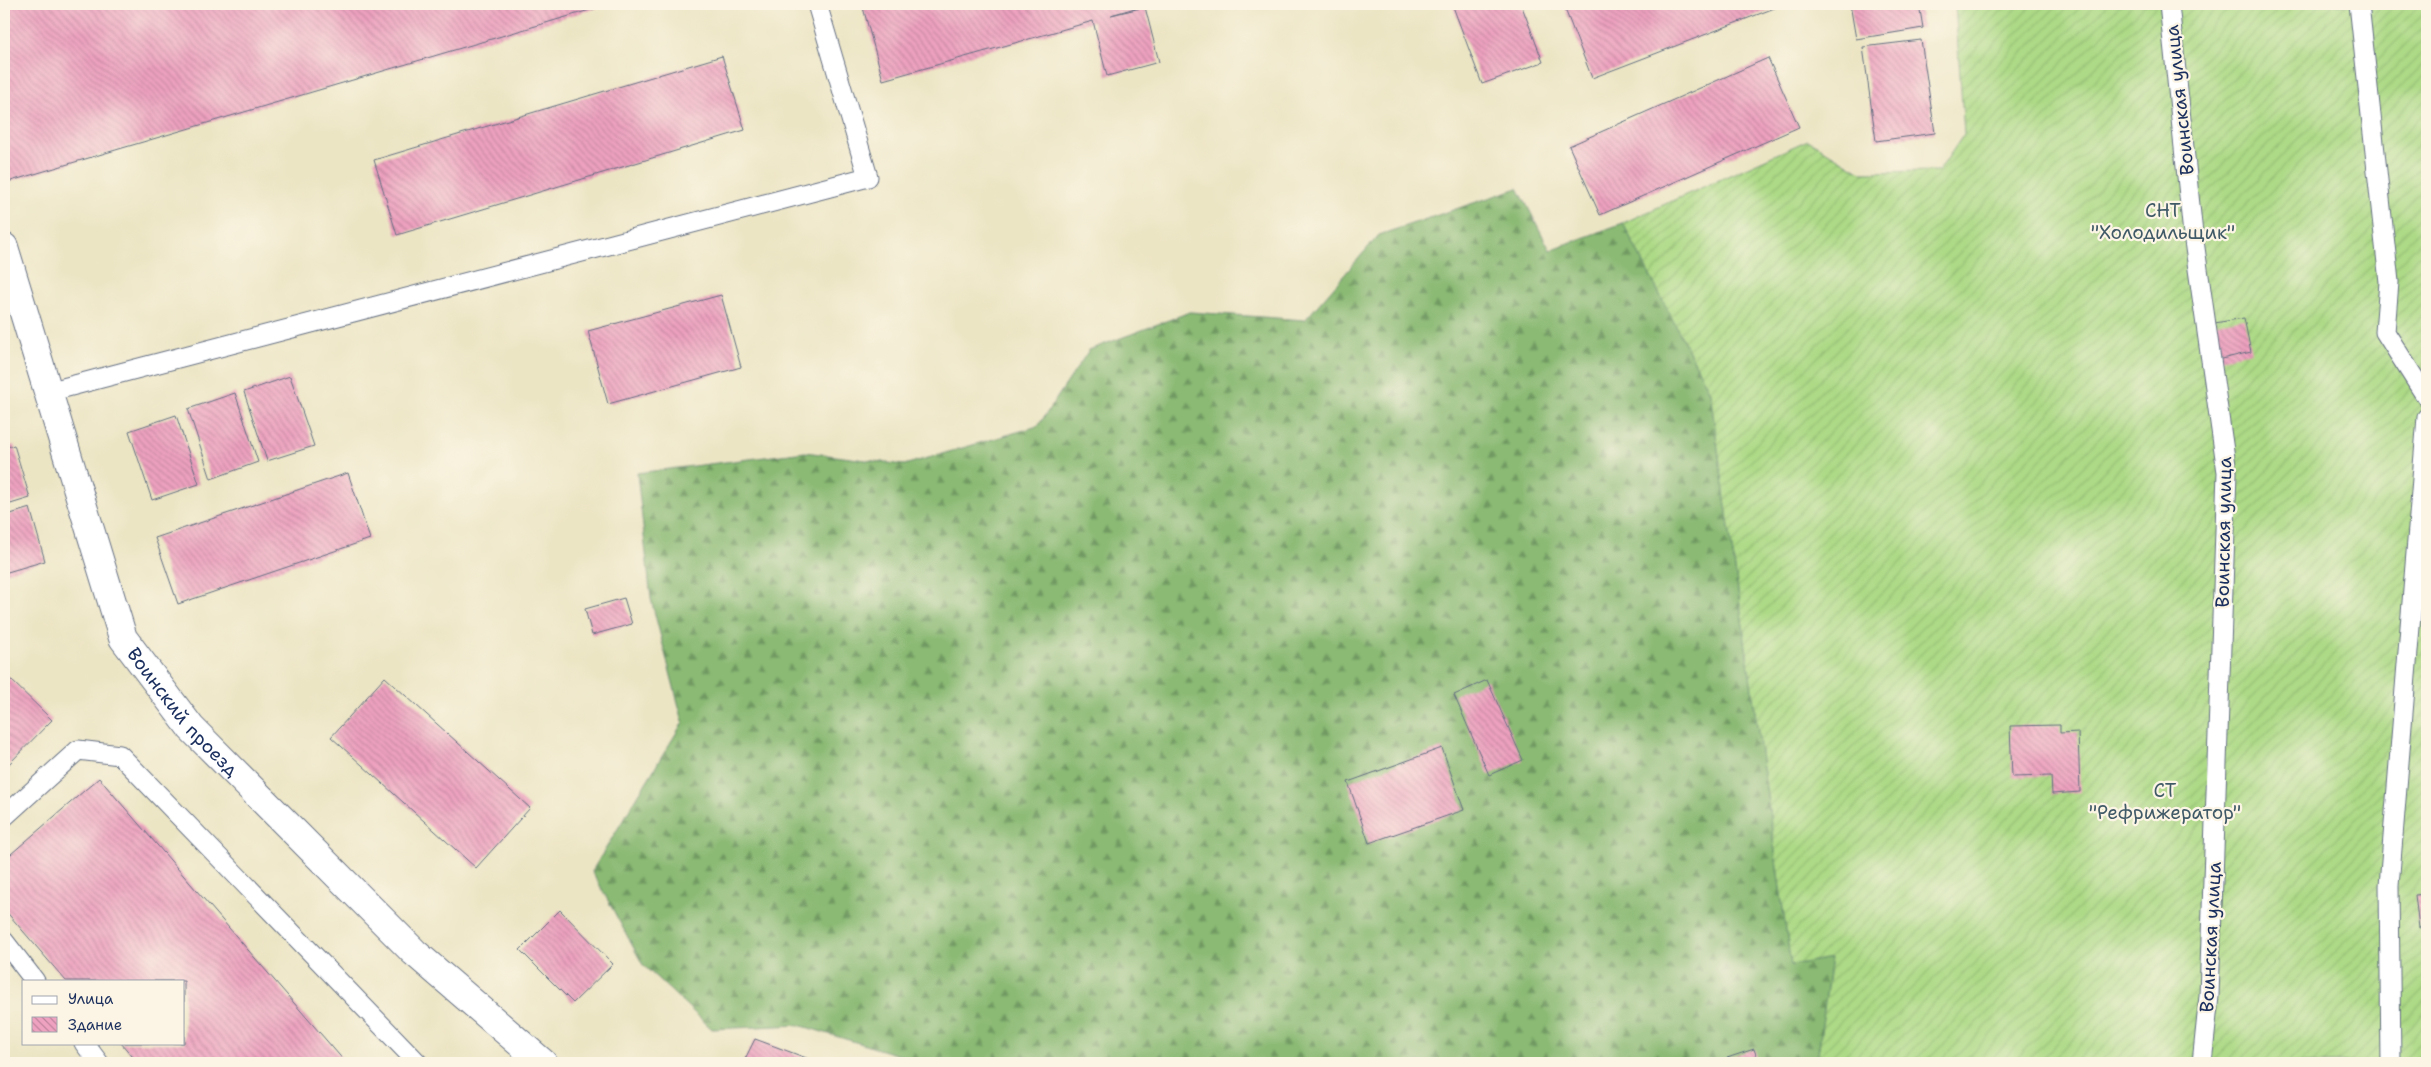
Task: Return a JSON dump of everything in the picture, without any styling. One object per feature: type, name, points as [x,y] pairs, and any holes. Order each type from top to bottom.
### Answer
[{"type":"street","name":"Воинский проезд","points":[[4,247],[123,638],[191,728],[414,952],[543,1063]]},
{"type":"lane","points":[[48,392],[868,176],[816,4]]},
{"type":"lane","name":"Воинская улица","points":[[2169,4],[2193,234],[2227,472],[2209,996],[2202,1063]]},
{"type":"lane","points":[[2359,4],[2389,282],[2385,332],[2427,398]]},
{"type":"lane","points":[[2391,1063],[2389,886],[2427,418]]},
{"type":"lane","points":[[4,817],[78,750],[120,755],[418,1063]]},
{"type":"lane","points":[[4,941],[34,980]]},
{"type":"lane","points":[[85,1044],[99,1063]]},
{"type":"green space","points":[[1955,4],[2427,4],[2427,1063],[1817,1063],[1831,958],[1791,965],[1710,392],[1623,223],[1808,140],[1861,172],[1939,171],[1964,134]]},
{"type":"green space","points":[[1518,188],[1550,250],[1623,223],[1710,392],[1791,965],[1831,958],[1817,1063],[925,1063],[799,1025],[712,1029],[643,965],[592,871],[683,722],[651,599],[637,473],[805,452],[904,465],[1038,426],[1089,350],[1190,312],[1305,320],[1379,235]]},
{"type":"building","points":[[4,4],[610,4],[4,183]]},
{"type":"building","points":[[862,4],[1149,4],[1111,15],[1145,7],[1159,62],[1107,76],[1093,21],[883,80]]},
{"type":"building","points":[[1452,4],[1521,4],[1543,62],[1482,84]]},
{"type":"building","points":[[1563,4],[1785,4],[1592,78]]},
{"type":"building","points":[[1850,4],[1919,4],[1923,28],[1856,39]]},
{"type":"building","points":[[1921,40],[1935,133],[1876,141],[1863,47]]},
{"type":"building","points":[[722,56],[745,130],[397,235],[374,160]]},
{"type":"building","points":[[1768,58],[1799,127],[1600,215],[1569,146]]},
{"type":"building","points":[[721,295],[741,367],[608,404],[588,331]]},
{"type":"building","points":[[2244,318],[2251,352],[2217,360],[2209,324]]},
{"type":"building","points":[[290,376],[314,446],[267,461],[244,392]]},
{"type":"building","points":[[235,393],[258,462],[211,479],[188,409]]},
{"type":"building","points":[[176,415],[199,484],[152,500],[129,431]]},
{"type":"building","points":[[14,445],[30,498],[4,506],[4,448]]},
{"type":"building","points":[[348,473],[370,539],[178,604],[155,538]]},
{"type":"building","points":[[30,508],[45,561],[4,573],[4,516]]},
{"type":"building","points":[[624,598],[632,624],[592,635],[585,609]]},
{"type":"building","points":[[4,673],[52,720],[4,769]]},
{"type":"building","points":[[385,677],[530,808],[476,868],[331,737]]},
{"type":"building","points":[[1487,680],[1523,760],[1489,775],[1454,695]]},
{"type":"building","points":[[2060,725],[2060,733],[2078,732],[2080,792],[2052,794],[2051,776],[2012,777],[2010,726]]},
{"type":"building","points":[[1442,748],[1464,810],[1369,843],[1348,782]]},
{"type":"building","points":[[99,778],[346,1063],[138,1063],[122,1044],[185,1044],[185,980],[65,980],[4,909],[4,860]]},
{"type":"building","points":[[2427,894],[2427,927],[2419,928],[2415,895]]},
{"type":"building","points":[[560,910],[613,964],[573,1003],[520,950]]},
{"type":"building","points":[[755,1039],[820,1063],[743,1063]]},
{"type":"building","points":[[1754,1049],[1759,1063],[1719,1063],[1718,1061]]},
{"type":"park label","name":"СНТ \"Холодильщик\"","points":[[2163,221]]},
{"type":"park label","name":"СТ \"Рефрижератор\"","points":[[2165,801]]}]
